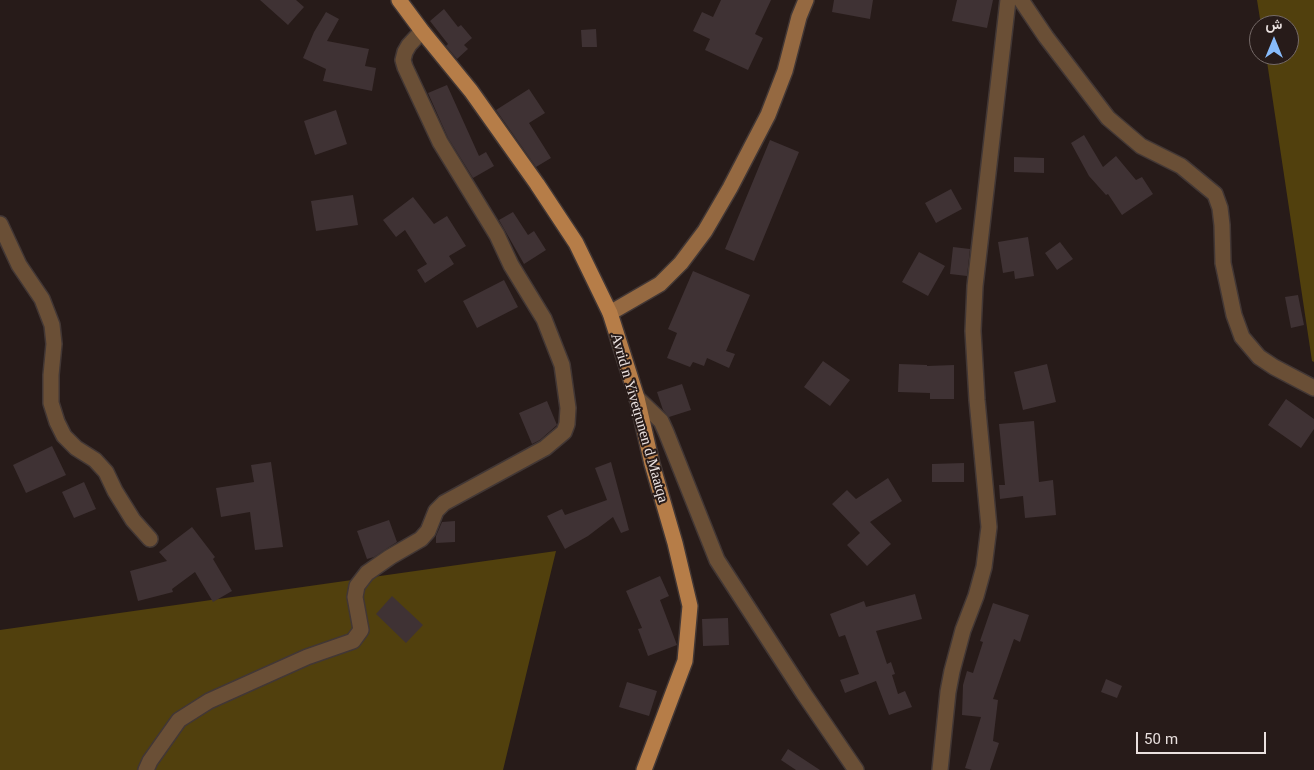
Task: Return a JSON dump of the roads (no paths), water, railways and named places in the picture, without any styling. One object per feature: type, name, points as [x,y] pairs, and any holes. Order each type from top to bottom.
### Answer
[{"type":"main road","name":"Avrid n Yivetṛunen d Maatqa","points":[[399,0],[471,91],[537,184],[576,243],[610,313],[637,398],[652,464],[676,543],[690,606],[684,661],[644,770]]},
{"type":"main road","points":[[610,313],[660,284],[681,263],[705,231],[768,115],[785,71],[799,17],[806,0]]},
{"type":"street","points":[[940,770],[952,671],[963,630],[976,596],[984,567],[989,527],[977,400],[973,331],[975,286],[1008,0]]},
{"type":"street","points":[[1021,0],[1046,37],[1108,118],[1141,146],[1181,166],[1215,194],[1220,208],[1222,225],[1223,263],[1234,315],[1242,338],[1259,357],[1314,388]]},
{"type":"street","points":[[146,770],[150,761],[179,720],[208,701],[307,657],[353,641],[361,630],[355,597],[357,586],[367,573],[421,539],[428,531],[436,511],[444,503],[545,448],[564,432],[568,408],[562,364],[544,319],[511,265],[497,235],[440,142],[405,67],[403,60],[408,45],[422,31]]},
{"type":"street","points":[[0,224],[19,265],[42,299],[52,325],[54,344],[51,375],[52,403],[57,422],[64,436],[76,448],[95,460],[106,472],[133,520],[150,539]]},
{"type":"street","points":[[637,398],[661,421],[717,560],[856,770]]}]
